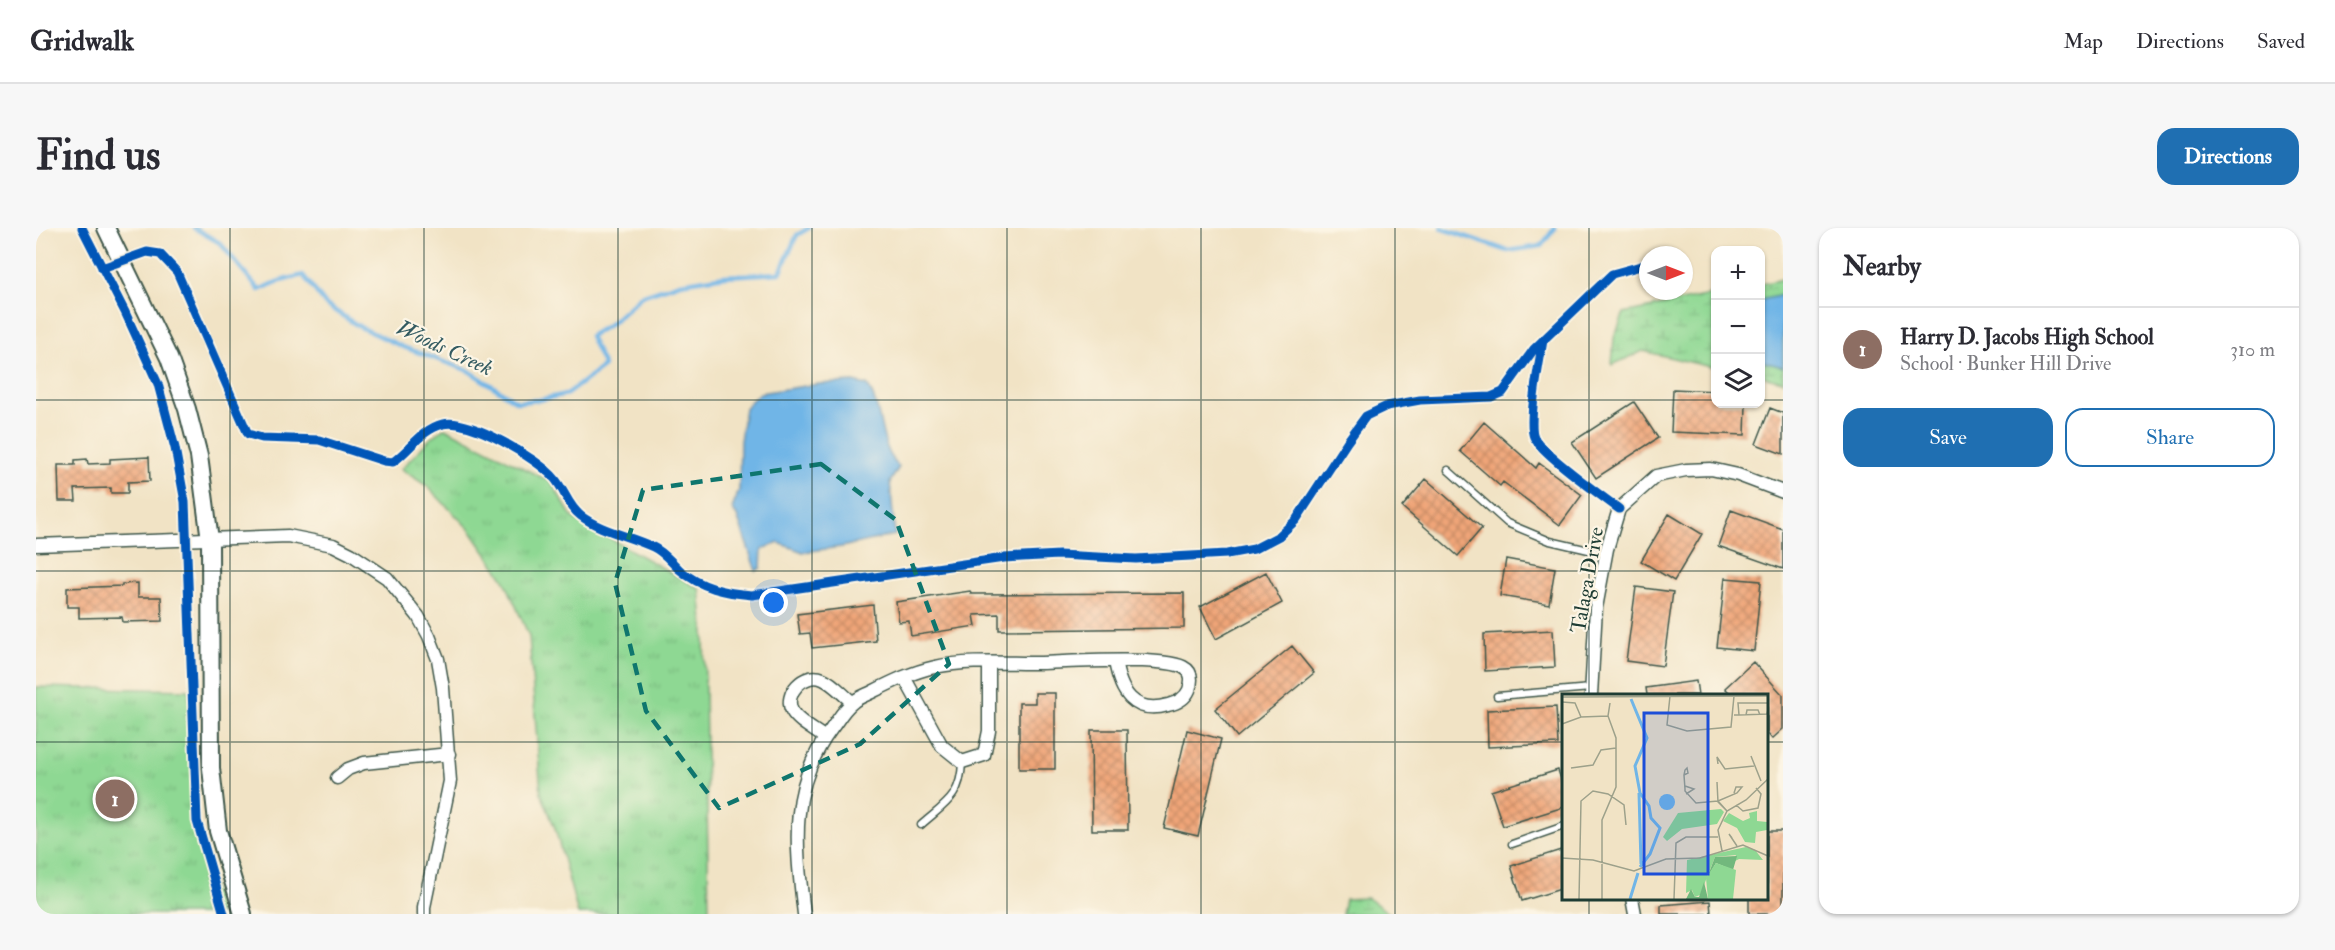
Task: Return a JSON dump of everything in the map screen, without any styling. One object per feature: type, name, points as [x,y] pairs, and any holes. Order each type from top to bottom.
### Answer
[{"type":"street","points":[[106,228],[169,358],[187,408],[199,456],[210,540],[211,768],[218,831],[243,914]]},
{"type":"street","name":"Talaga Drive","points":[[1591,691],[1596,608],[1606,554],[1619,509],[1656,476],[1686,470],[1711,469],[1738,475],[1783,492]]},
{"type":"street","points":[[36,545],[288,536],[333,545],[387,578],[418,616],[438,659],[443,688],[450,781],[424,914]]},
{"type":"street","points":[[804,914],[797,854],[796,821],[803,783],[818,748],[852,702],[904,677],[935,667],[959,664],[1115,661],[1176,664],[1188,670],[1191,676],[1189,689],[1183,699],[1171,705],[1151,708],[1137,704],[1122,687],[1115,661]]},
{"type":"street","points":[[904,677],[942,746],[962,762],[984,756],[989,731],[989,664]]},
{"type":"street","points":[[825,738],[796,716],[791,709],[790,699],[795,687],[802,680],[813,677],[823,679],[852,702]]},
{"type":"street","points":[[337,778],[348,769],[364,763],[449,754]]},
{"type":"street","points":[[1632,899],[1635,914]]},
{"type":"lane","points":[[1448,470],[1507,523],[1550,542],[1606,554]]},
{"type":"lane","points":[[1497,696],[1591,691]]},
{"type":"lane","points":[[921,825],[954,795],[962,778],[962,762]]},
{"type":"lane","points":[[1512,844],[1562,827]]},
{"type":"highlighted area","points":[[821,464],[896,520],[949,664],[860,744],[719,808],[646,711],[615,583],[643,490]]},
{"type":"green space","points":[[1783,279],[1783,381],[1765,377],[1765,283]]},
{"type":"green space","points":[[1711,295],[1711,367],[1643,351],[1612,365],[1614,338],[1624,313]]},
{"type":"green space","points":[[445,428],[551,482],[572,517],[700,589],[704,632],[709,914],[578,914],[555,828],[541,793],[529,636],[504,579],[470,530],[427,486],[401,469],[430,439]]},
{"type":"green space","points":[[36,687],[189,690],[196,826],[220,914],[73,914],[59,911],[36,913]]},
{"type":"green space","points":[[1368,898],[1390,914],[1342,914],[1345,899]]},
{"type":"water","points":[[1783,295],[1783,367],[1765,362],[1765,299]]},
{"type":"water","points":[[854,382],[867,385],[876,405],[888,449],[899,467],[890,482],[895,535],[841,547],[803,552],[779,543],[762,549],[761,568],[756,571],[737,516],[732,509],[739,490],[740,441],[745,408],[760,393],[818,384]]},
{"type":"building","points":[[1673,389],[1711,391],[1711,408],[1746,408],[1745,435],[1671,432]]},
{"type":"building","points":[[1634,402],[1658,438],[1596,478],[1572,442]]},
{"type":"building","points":[[1770,408],[1783,413],[1783,454],[1756,444]]},
{"type":"building","points":[[1484,422],[1536,468],[1539,463],[1582,495],[1560,525],[1503,482],[1500,486],[1460,451]]},
{"type":"building","points":[[149,457],[150,481],[128,482],[128,493],[111,493],[111,488],[75,489],[76,501],[59,501],[58,465],[75,465],[75,460],[87,459],[88,464],[110,463],[110,459]]},
{"type":"building","points":[[1426,479],[1482,528],[1458,556],[1402,507]]},
{"type":"building","points":[[1731,510],[1783,529],[1783,569],[1718,546]]},
{"type":"building","points":[[1669,514],[1702,534],[1674,581],[1641,561]]},
{"type":"building","points":[[1506,559],[1555,568],[1549,604],[1500,596]]},
{"type":"building","points":[[1266,572],[1282,603],[1216,639],[1200,607]]},
{"type":"building","points":[[1725,578],[1761,581],[1754,651],[1717,647]]},
{"type":"building","points":[[138,583],[138,597],[161,597],[162,621],[123,622],[122,617],[79,618],[79,607],[67,607],[67,588],[122,586],[122,584]]},
{"type":"building","points":[[1636,587],[1673,592],[1663,666],[1626,661]]},
{"type":"building","points":[[970,591],[971,594],[1184,593],[1184,628],[999,630],[999,614],[974,615],[976,626],[911,636],[909,621],[899,622],[896,602]]},
{"type":"building","points":[[873,605],[876,641],[812,648],[810,633],[800,634],[797,614]]},
{"type":"building","points":[[1553,630],[1555,667],[1485,671],[1484,634]]},
{"type":"building","points":[[1292,646],[1314,673],[1237,737],[1215,709]]},
{"type":"building","points":[[1753,662],[1783,695],[1783,729],[1772,739],[1768,734],[1768,694],[1731,694],[1725,688]]},
{"type":"building","points":[[1696,681],[1698,694],[1647,694],[1646,688]]},
{"type":"building","points":[[1035,693],[1055,693],[1055,769],[1019,769],[1019,703],[1035,703]]},
{"type":"building","points":[[1556,707],[1558,744],[1488,747],[1487,710]]},
{"type":"building","points":[[1091,730],[1127,730],[1128,830],[1092,830]]},
{"type":"building","points":[[1187,730],[1221,739],[1198,836],[1164,828]]},
{"type":"building","points":[[1558,770],[1562,783],[1562,808],[1503,826],[1491,791]]},
{"type":"building","points":[[1768,831],[1783,831],[1783,914],[1749,914],[1749,899],[1768,899]]},
{"type":"building","points":[[1562,850],[1562,889],[1522,901],[1511,866]]},
{"type":"building","points":[[1710,901],[1711,914],[1661,914],[1661,905]]},
{"type":"waterway","name":"Woods Creek","points":[[194,228],[220,243],[259,290],[303,275],[326,305],[360,327],[403,347],[469,371],[517,402],[567,394],[604,366],[590,336],[610,324],[641,296],[680,283],[725,276],[780,273],[797,235],[809,228]]},
{"type":"waterway","name":"Woods Creek","points":[[1441,228],[1508,251],[1541,246],[1555,228]]},
{"type":"cycle path","points":[[82,228],[125,312],[158,384],[175,448],[185,502],[197,821],[224,914]]},
{"type":"cycle path","points":[[102,268],[147,252],[160,254],[177,272],[248,434],[262,438],[319,440],[393,462],[429,430],[443,424],[469,427],[502,441],[547,471],[555,479],[573,508],[589,521],[657,549],[696,581],[723,591],[752,595],[1004,558],[1059,555],[1136,559],[1227,554],[1254,549],[1279,536],[1296,520],[1366,416],[1387,406],[1420,400],[1491,397],[1503,392],[1534,349],[1612,274],[1639,266]]},
{"type":"cycle path","points":[[1543,340],[1533,405],[1534,437],[1559,463],[1619,509]]},
{"type":"place","name":"Harry D. Jacobs High School","points":[[115,799]]}]
